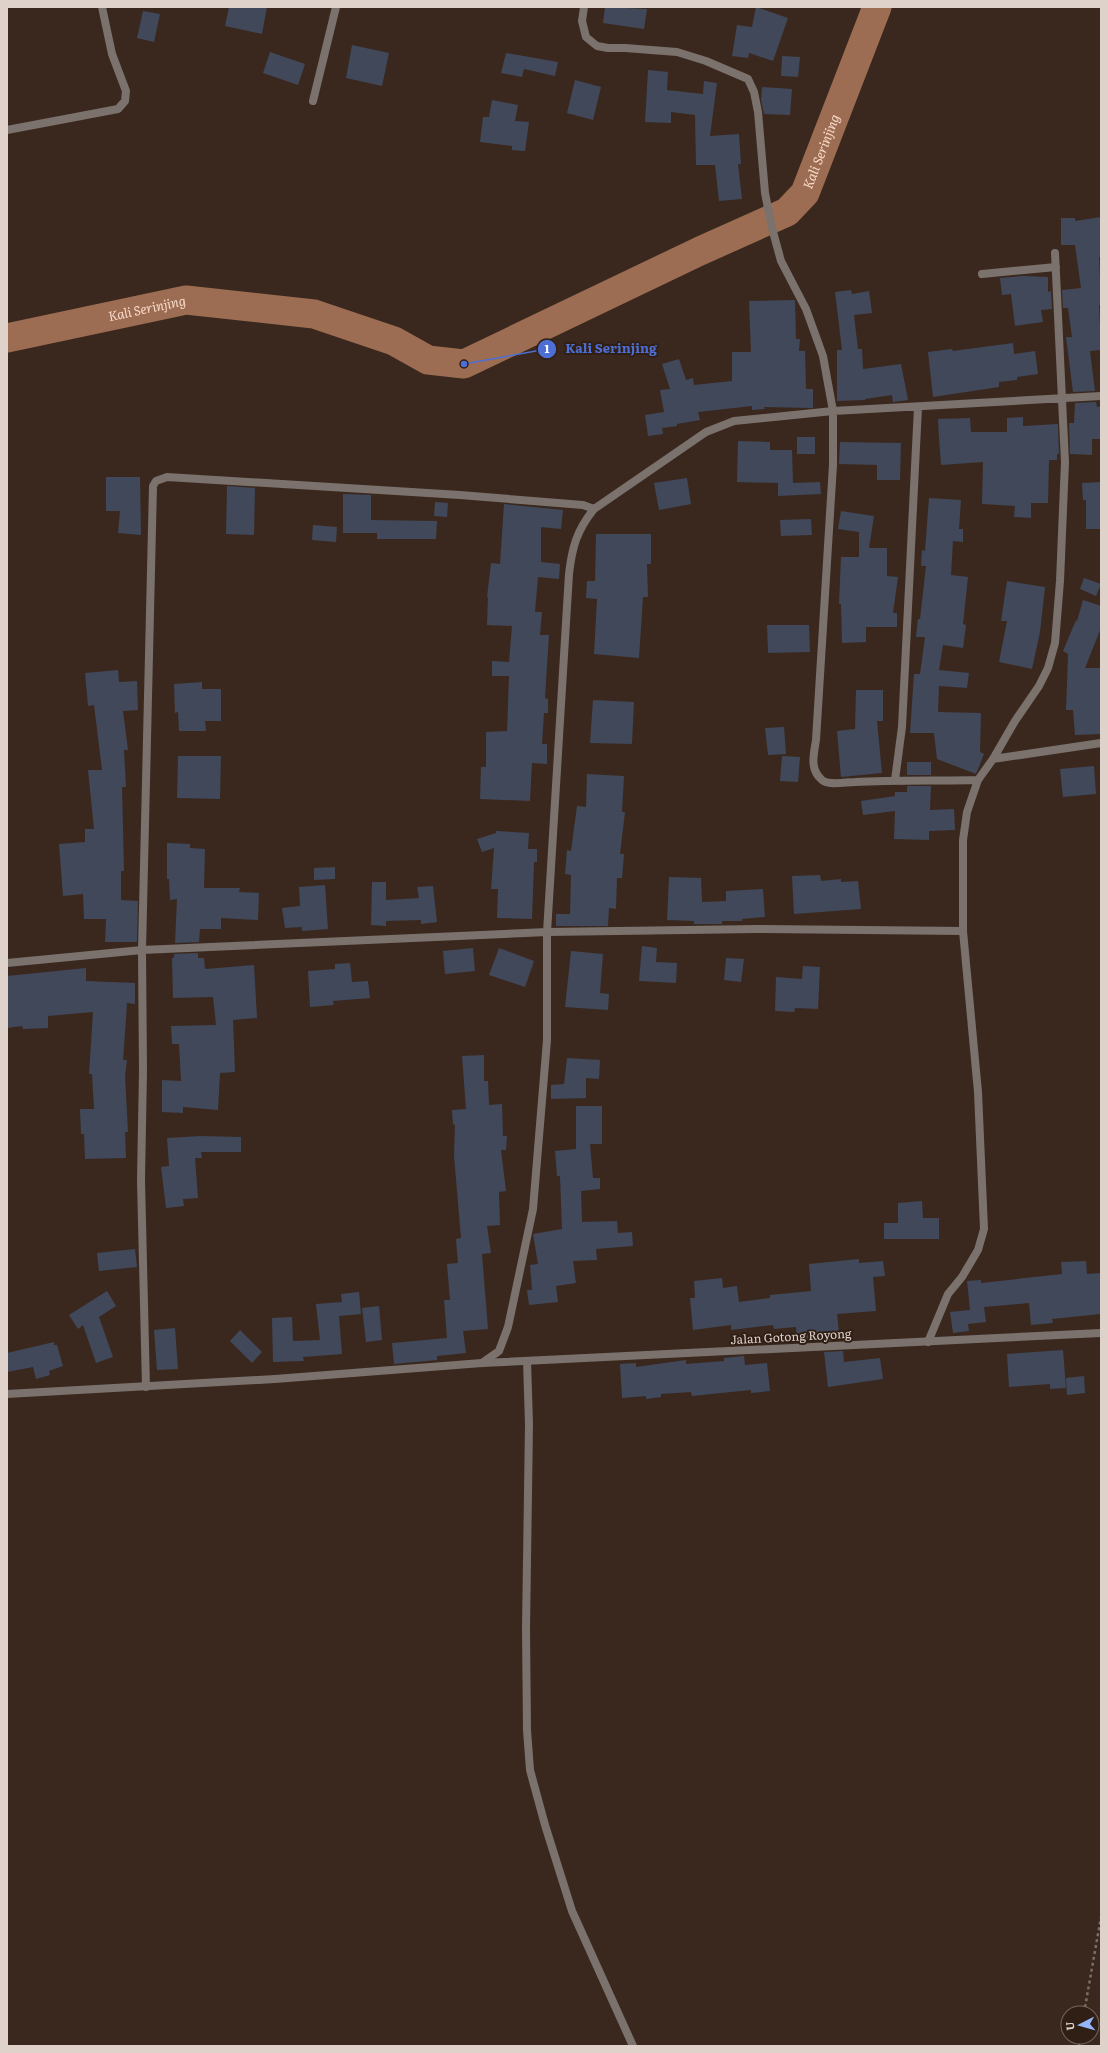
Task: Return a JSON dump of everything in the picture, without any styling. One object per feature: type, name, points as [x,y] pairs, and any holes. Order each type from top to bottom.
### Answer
[{"type":"street","points":[[7,130],[118,109],[123,105],[126,91],[112,54],[102,7]]},
{"type":"street","points":[[312,100],[336,7]]},
{"type":"street","points":[[584,7],[582,21],[586,37],[597,46],[677,52],[706,61],[748,79],[754,92],[758,112],[765,193],[772,228],[781,261],[806,309],[823,356],[833,411],[833,465],[816,740],[812,764],[816,774],[823,781],[834,783],[895,780],[978,780]]},
{"type":"street","points":[[928,1342],[948,1294],[962,1277],[978,1250],[984,1229],[978,1092],[963,931],[963,840],[967,812],[978,780],[993,760],[1015,721],[1039,686],[1048,668],[1055,643],[1060,581],[1065,462],[1055,254]]},
{"type":"street","points":[[982,274],[1056,267]]},
{"type":"street","points":[[482,1363],[499,1351],[508,1327],[533,1209],[547,1040],[547,932],[570,567],[572,553],[582,524],[594,509],[706,432],[719,425],[734,421],[833,411],[1101,396]]},
{"type":"street","points":[[895,780],[902,727],[918,407]]},
{"type":"street","points":[[146,1386],[141,1180],[144,1071],[142,950],[153,486],[156,481],[166,477],[460,495],[583,505],[594,509]]},
{"type":"street","points":[[993,760],[1101,743]]},
{"type":"street","points":[[7,963],[142,950],[547,932],[756,929],[963,931]]},
{"type":"street","name":"Jalan Gotong Royong","points":[[7,1394],[275,1379],[482,1363],[1101,1333]]},
{"type":"street","points":[[527,1361],[529,1432],[527,1730],[530,1770],[545,1825],[572,1911],[633,2046]]},
{"type":"path","points":[[1085,2005],[1101,1917]]},
{"type":"building","points":[[229,7],[267,7],[262,34],[225,26]]},
{"type":"building","points":[[605,7],[647,9],[644,29],[603,23]]},
{"type":"building","points":[[756,7],[788,18],[773,61],[749,53],[748,58],[732,56],[737,25],[752,27]]},
{"type":"building","points":[[143,11],[160,14],[154,42],[137,38]]},
{"type":"building","points":[[352,45],[389,53],[382,86],[346,78]]},
{"type":"building","points":[[270,52],[305,64],[298,85],[263,73]]},
{"type":"building","points":[[506,53],[558,62],[555,76],[524,69],[522,77],[501,73]]},
{"type":"building","points":[[782,56],[800,57],[798,77],[781,76]]},
{"type":"building","points":[[648,70],[668,72],[667,90],[703,94],[704,81],[717,83],[710,136],[739,134],[741,164],[738,164],[742,199],[719,201],[715,165],[696,165],[695,115],[671,112],[671,123],[645,122]]},
{"type":"building","points":[[575,80],[601,87],[593,120],[567,113]]},
{"type":"building","points":[[762,87],[792,89],[790,115],[764,114],[761,100]]},
{"type":"building","points":[[492,100],[518,105],[515,121],[529,122],[525,151],[512,150],[512,146],[480,142],[483,117],[489,117]]},
{"type":"building","points":[[1101,217],[1101,257],[1099,257],[1101,305],[1099,305],[1101,350],[1090,351],[1095,391],[1073,392],[1066,337],[1072,337],[1068,308],[1063,308],[1062,290],[1081,288],[1075,245],[1061,245],[1061,218],[1075,218],[1075,221]]},
{"type":"building","points":[[1023,276],[1048,277],[1048,292],[1051,291],[1052,309],[1041,310],[1043,322],[1015,326],[1011,294],[1002,295],[1000,278]]},
{"type":"building","points":[[851,290],[852,294],[869,291],[872,313],[854,315],[858,349],[862,349],[863,369],[901,364],[908,400],[893,402],[892,395],[865,400],[837,401],[837,350],[842,350],[835,292]]},
{"type":"building","points":[[795,300],[796,339],[800,339],[799,351],[805,351],[806,389],[813,389],[813,408],[764,407],[765,409],[752,410],[752,406],[698,412],[700,420],[662,428],[663,434],[648,436],[645,415],[664,412],[660,390],[670,389],[662,364],[679,359],[686,380],[693,378],[694,385],[732,381],[732,352],[751,352],[749,301]]},
{"type":"building","points":[[1013,343],[1014,354],[1035,351],[1038,374],[1017,377],[1017,380],[999,382],[999,387],[933,397],[928,352],[952,349],[953,351]]},
{"type":"building","points":[[1096,402],[1097,407],[1101,406],[1101,439],[1092,439],[1092,455],[1070,454],[1069,423],[1074,423],[1075,403]]},
{"type":"building","points":[[1023,417],[1023,426],[1058,424],[1059,454],[1057,454],[1057,460],[1049,460],[1048,503],[1031,503],[1031,518],[1014,517],[1015,506],[982,504],[983,462],[941,465],[938,419],[970,418],[971,432],[1007,432],[1007,418]]},
{"type":"building","points":[[797,437],[815,437],[815,454],[797,454]]},
{"type":"building","points":[[738,441],[770,442],[770,450],[792,450],[793,483],[820,482],[821,494],[778,496],[778,483],[737,482]]},
{"type":"building","points":[[840,442],[901,443],[900,480],[877,480],[877,465],[839,464]]},
{"type":"building","points":[[106,477],[140,477],[141,535],[118,533],[120,511],[106,511]]},
{"type":"building","points":[[687,478],[691,504],[659,510],[654,483]]},
{"type":"building","points":[[1101,482],[1101,529],[1086,529],[1086,500],[1083,500],[1082,483]]},
{"type":"building","points":[[227,486],[255,488],[254,535],[226,534]]},
{"type":"building","points":[[343,494],[371,495],[371,520],[437,521],[436,539],[377,539],[377,533],[343,533]]},
{"type":"building","points":[[929,498],[961,500],[959,529],[963,529],[963,542],[953,541],[951,575],[968,577],[963,624],[966,625],[963,648],[943,645],[939,670],[969,673],[967,688],[939,686],[938,712],[981,713],[980,752],[984,754],[976,774],[937,759],[934,733],[910,733],[914,674],[920,674],[925,637],[916,637],[918,619],[920,619],[926,566],[921,566],[922,550],[925,551]]},
{"type":"building","points":[[435,502],[448,503],[447,517],[434,516]]},
{"type":"building","points":[[504,504],[563,510],[561,529],[541,527],[541,562],[560,564],[559,579],[538,577],[535,612],[542,612],[540,635],[549,635],[545,698],[548,699],[548,713],[544,713],[542,744],[547,744],[547,764],[532,763],[530,801],[480,799],[481,767],[486,767],[486,732],[507,731],[509,676],[492,676],[492,661],[509,662],[512,626],[487,625],[487,597],[491,563],[500,564]]},
{"type":"building","points":[[841,511],[874,516],[869,548],[887,548],[887,576],[898,577],[893,613],[897,613],[897,627],[866,627],[866,642],[842,643],[841,604],[839,604],[841,557],[859,557],[859,532],[838,529]]},
{"type":"building","points":[[811,519],[812,535],[781,536],[780,520]]},
{"type":"building","points":[[313,525],[337,527],[336,542],[312,540]]},
{"type":"building","points":[[596,534],[651,534],[651,564],[647,564],[648,597],[643,597],[639,658],[594,654],[597,599],[586,598],[587,581],[595,581]]},
{"type":"building","points":[[1084,578],[1101,584],[1096,596],[1080,589]]},
{"type":"building","points":[[1007,581],[1045,587],[1040,632],[1032,669],[999,662],[1007,621],[1001,621]]},
{"type":"building","points":[[1083,600],[1101,606],[1101,628],[1085,668],[1101,668],[1101,734],[1075,735],[1073,710],[1066,710],[1068,654],[1063,651],[1076,620],[1077,621]]},
{"type":"building","points":[[767,625],[809,625],[810,652],[768,653]]},
{"type":"building","points":[[118,670],[119,682],[137,681],[138,710],[123,711],[128,750],[124,750],[126,787],[122,787],[124,871],[121,871],[121,900],[138,901],[137,942],[105,942],[106,919],[84,919],[83,894],[63,896],[59,844],[85,842],[85,829],[94,829],[88,770],[102,770],[94,705],[88,706],[85,673]]},
{"type":"building","points":[[202,682],[202,689],[221,689],[221,721],[205,721],[206,731],[179,731],[178,712],[175,713],[174,684]]},
{"type":"building","points":[[856,690],[883,690],[883,721],[877,721],[882,773],[841,777],[837,731],[855,729]]},
{"type":"building","points":[[593,700],[634,702],[632,744],[590,743]]},
{"type":"building","points":[[784,727],[786,754],[768,755],[765,728]]},
{"type":"building","points":[[178,756],[221,756],[220,799],[177,798]]},
{"type":"building","points":[[782,756],[800,757],[798,782],[780,781]]},
{"type":"building","points":[[907,762],[931,762],[931,775],[907,775]]},
{"type":"building","points":[[1094,766],[1096,794],[1063,797],[1060,769]]},
{"type":"building","points":[[587,774],[624,776],[622,812],[625,812],[620,854],[624,854],[622,878],[617,878],[616,909],[609,908],[608,926],[556,926],[556,914],[570,914],[571,875],[565,874],[567,850],[571,851],[577,806],[586,807]]},
{"type":"building","points":[[907,786],[931,786],[930,810],[954,809],[955,830],[929,831],[929,840],[894,839],[895,811],[863,815],[861,801],[895,796],[895,792],[907,792]]},
{"type":"building","points":[[496,831],[529,833],[528,849],[537,849],[537,862],[534,862],[532,919],[497,918],[498,889],[491,889],[494,848],[482,852],[477,839],[496,833]]},
{"type":"building","points":[[167,843],[190,844],[190,848],[205,849],[204,888],[240,888],[239,892],[259,893],[258,920],[221,918],[221,929],[200,929],[199,942],[175,943],[177,899],[170,900],[169,879],[167,879]]},
{"type":"building","points":[[335,867],[335,879],[314,880],[314,868]]},
{"type":"building","points":[[820,875],[821,881],[841,879],[841,882],[858,881],[861,909],[794,914],[792,876]]},
{"type":"building","points":[[669,877],[701,878],[702,902],[726,901],[726,891],[763,889],[765,917],[742,919],[742,921],[722,921],[722,924],[694,924],[694,921],[667,920]]},
{"type":"building","points":[[372,882],[386,882],[386,900],[419,898],[417,887],[433,886],[437,922],[421,924],[421,920],[386,921],[386,926],[371,925]]},
{"type":"building","points":[[325,885],[328,929],[302,931],[302,927],[285,928],[282,908],[300,906],[299,887]]},
{"type":"building","points":[[642,946],[657,948],[656,962],[677,963],[676,983],[639,981]]},
{"type":"building","points":[[473,948],[475,971],[445,974],[443,951]]},
{"type":"building","points":[[499,948],[534,961],[525,987],[489,975]]},
{"type":"building","points":[[571,951],[603,954],[600,993],[609,994],[608,1010],[565,1007]]},
{"type":"building","points":[[198,953],[198,958],[204,958],[205,969],[254,965],[257,1018],[233,1020],[235,1072],[220,1073],[218,1110],[183,1107],[183,1113],[162,1112],[162,1080],[181,1081],[179,1044],[172,1044],[171,1026],[216,1025],[213,997],[173,998],[172,958],[174,958],[174,954]]},
{"type":"building","points":[[726,958],[744,959],[741,982],[724,980]]},
{"type":"building","points":[[350,963],[352,982],[368,981],[370,998],[333,1001],[334,1005],[310,1007],[308,971],[335,969],[335,964]]},
{"type":"building","points":[[803,966],[820,967],[818,1009],[795,1008],[794,1012],[775,1011],[776,977],[802,979]]},
{"type":"building","points":[[86,968],[86,981],[135,983],[135,1004],[127,1003],[123,1060],[127,1060],[125,1076],[128,1132],[125,1132],[126,1158],[85,1159],[84,1134],[81,1134],[80,1109],[94,1109],[92,1074],[89,1074],[93,1012],[48,1016],[48,1028],[23,1029],[22,1026],[7,1028],[7,976]]},
{"type":"building","points":[[484,1055],[484,1081],[488,1081],[489,1105],[502,1104],[503,1136],[507,1136],[506,1150],[501,1150],[506,1191],[499,1192],[500,1225],[487,1226],[491,1253],[482,1254],[488,1329],[463,1331],[466,1353],[437,1356],[437,1360],[394,1364],[392,1343],[447,1338],[444,1300],[450,1300],[447,1264],[458,1263],[456,1239],[461,1238],[454,1156],[455,1124],[453,1125],[452,1110],[466,1109],[462,1056]]},
{"type":"building","points":[[567,1058],[600,1060],[599,1079],[586,1078],[586,1098],[551,1099],[551,1085],[564,1084]]},
{"type":"building","points":[[576,1106],[602,1106],[602,1144],[590,1144],[593,1178],[600,1178],[600,1189],[581,1191],[582,1222],[617,1221],[618,1233],[632,1232],[633,1246],[596,1249],[597,1260],[573,1261],[576,1283],[556,1286],[558,1302],[529,1305],[527,1290],[532,1290],[530,1265],[538,1264],[533,1234],[562,1229],[560,1176],[557,1176],[555,1151],[576,1149]]},
{"type":"building","points":[[200,1136],[241,1137],[241,1152],[201,1152],[202,1158],[195,1158],[198,1198],[183,1199],[184,1206],[166,1208],[161,1167],[169,1166],[167,1138]]},
{"type":"building","points":[[922,1201],[923,1218],[939,1218],[939,1239],[884,1239],[884,1223],[898,1223],[898,1203]]},
{"type":"building","points":[[135,1249],[137,1267],[99,1271],[97,1253]]},
{"type":"building","points":[[859,1259],[859,1263],[883,1261],[885,1276],[873,1277],[876,1311],[837,1314],[840,1340],[823,1341],[823,1338],[797,1340],[796,1327],[774,1329],[773,1325],[731,1330],[731,1325],[693,1330],[690,1298],[695,1298],[694,1281],[722,1278],[723,1288],[737,1286],[739,1302],[770,1298],[770,1295],[811,1291],[809,1264]]},
{"type":"building","points":[[1086,1261],[1087,1274],[1101,1273],[1101,1314],[1052,1319],[1053,1323],[1031,1325],[1029,1303],[984,1307],[986,1322],[968,1324],[969,1331],[953,1333],[950,1312],[970,1310],[967,1281],[981,1280],[981,1283],[1062,1274],[1061,1262]]},
{"type":"building","points":[[107,1291],[116,1306],[99,1317],[113,1357],[96,1363],[83,1325],[78,1329],[69,1315]]},
{"type":"building","points":[[359,1292],[361,1314],[339,1316],[342,1354],[303,1357],[304,1361],[273,1362],[272,1318],[292,1317],[293,1341],[320,1340],[316,1304],[342,1302],[341,1294]]},
{"type":"building","points":[[379,1306],[382,1340],[366,1342],[362,1308]]},
{"type":"building","points":[[175,1328],[178,1369],[157,1370],[154,1330]]},
{"type":"building","points":[[240,1330],[262,1352],[252,1363],[230,1341]]},
{"type":"building","points":[[54,1342],[54,1345],[57,1345],[63,1366],[49,1371],[50,1375],[36,1379],[33,1367],[7,1372],[7,1353]]},
{"type":"building","points":[[1063,1350],[1066,1388],[1050,1389],[1050,1384],[1009,1387],[1007,1354]]},
{"type":"building","points":[[843,1351],[844,1362],[880,1358],[883,1379],[828,1387],[824,1352]]},
{"type":"building","points":[[744,1356],[745,1365],[767,1363],[770,1391],[751,1393],[751,1390],[692,1396],[691,1392],[661,1394],[661,1397],[646,1399],[646,1396],[622,1398],[620,1364],[636,1363],[636,1367],[686,1360],[686,1364],[724,1361],[724,1358]]},
{"type":"building","points":[[1084,1376],[1085,1393],[1067,1395],[1066,1378]]},
{"type":"waterway","name":"Kali Serinjing","points":[[7,338],[186,300],[314,314],[394,341],[428,360],[464,364],[700,251],[787,212],[805,193],[877,7]]},
{"type":"place","name":"Kali Serinjing","points":[[464,364]]}]
